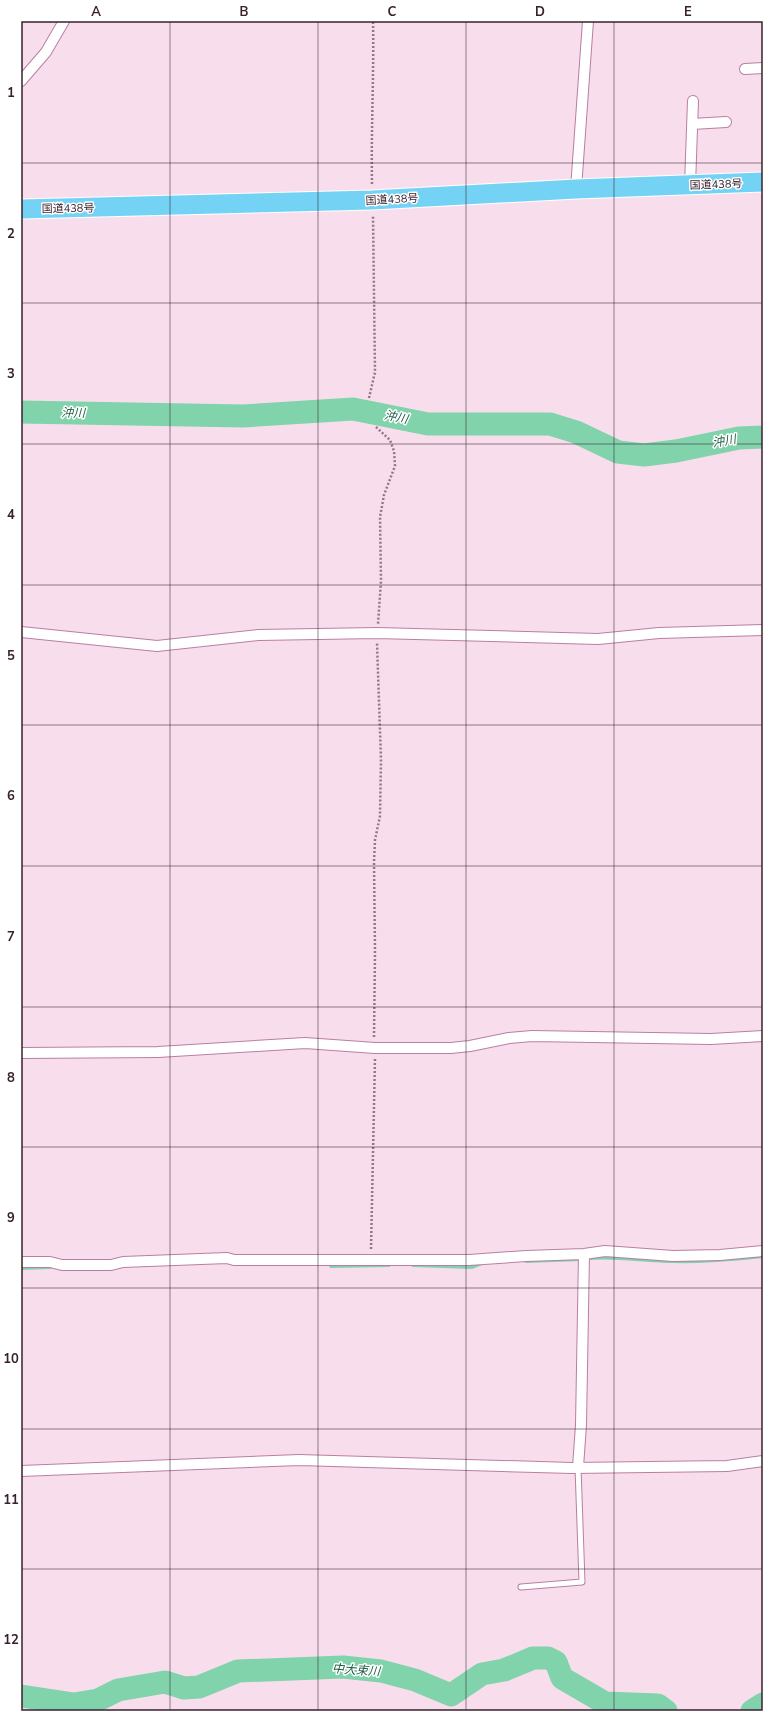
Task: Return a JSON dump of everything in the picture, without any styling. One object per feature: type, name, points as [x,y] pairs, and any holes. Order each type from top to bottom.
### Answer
[{"type":"highway","name":"国道438号","points":[[21,209],[372,200],[576,189],[763,182]]},
{"type":"street","points":[[21,81],[46,52],[64,21]]},
{"type":"street","points":[[576,189],[588,21]]},
{"type":"street","points":[[745,69],[763,68]]},
{"type":"street","points":[[690,185],[693,101]]},
{"type":"street","points":[[692,124],[726,122]]},
{"type":"street","points":[[21,632],[157,646],[258,635],[377,633],[598,639],[659,633],[763,630]]},
{"type":"street","points":[[21,1053],[158,1052],[305,1043],[375,1048],[451,1048],[470,1046],[509,1038],[532,1036],[710,1039],[763,1036]]},
{"type":"street","points":[[21,1262],[50,1262],[62,1265],[111,1265],[123,1262],[227,1258],[234,1260],[469,1260],[526,1256],[584,1257],[605,1251],[673,1256],[720,1255],[763,1251]]},
{"type":"street","points":[[578,1467],[581,1425],[584,1257]]},
{"type":"street","points":[[21,1471],[299,1460],[578,1467],[727,1466],[763,1461]]},
{"type":"lane","points":[[521,1587],[582,1582],[578,1467]]},
{"type":"path","points":[[369,398],[375,372],[371,121],[374,79],[373,21]]},
{"type":"path","points":[[371,1260],[375,1048],[374,862],[375,840],[380,816],[381,774],[377,633],[381,587],[380,517],[384,495],[395,466],[394,451],[390,440],[376,427]]},
{"type":"waterway","name":"沖川","points":[[21,412],[243,416],[353,409],[428,424],[550,424],[576,432],[618,452],[644,455],[676,451],[739,438],[763,437]]},
{"type":"waterway","points":[[590,1258],[685,1261],[763,1256]]},
{"type":"waterway","points":[[526,1261],[580,1259]]},
{"type":"waterway","points":[[413,1265],[472,1267],[482,1263]]},
{"type":"waterway","points":[[331,1266],[389,1265]]},
{"type":"waterway","points":[[21,1268],[50,1267]]},
{"type":"waterway","name":"中大束川","points":[[21,1696],[74,1704],[98,1700],[118,1690],[165,1682],[184,1688],[199,1687],[238,1671],[343,1667],[381,1671],[415,1680],[451,1695],[482,1674],[504,1670],[533,1658],[548,1658],[556,1662],[562,1678],[605,1703],[658,1705],[666,1711]]},
{"type":"waterway","name":"中大束川","points":[[752,1711],[763,1704]]}]
